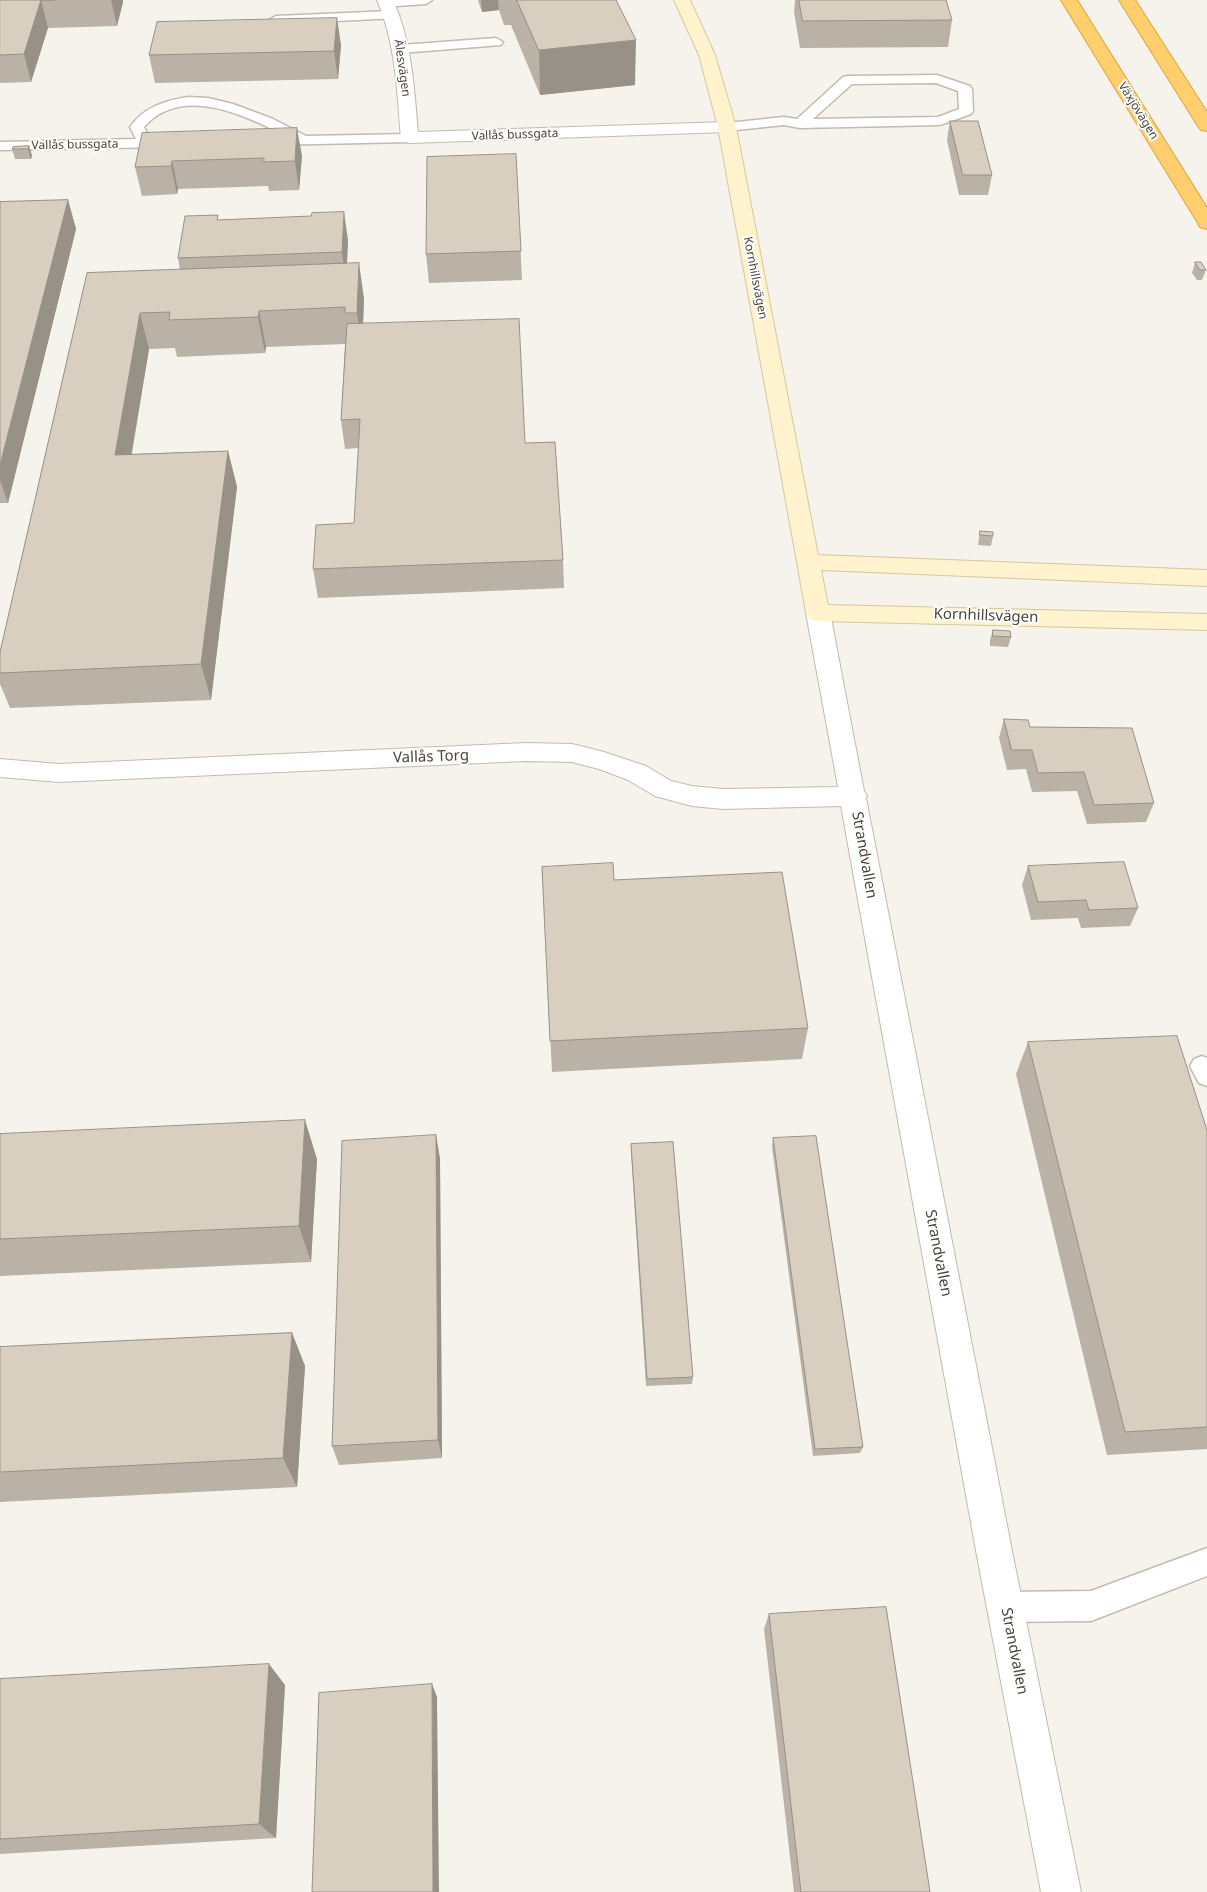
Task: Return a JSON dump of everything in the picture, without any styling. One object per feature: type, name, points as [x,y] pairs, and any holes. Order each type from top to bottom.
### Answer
[{"type":"highway","name":"Växjövägen","points":[[1069,0],[1207,223]]},
{"type":"highway","points":[[1127,0],[1207,126]]},
{"type":"street","name":"Kornhillsvägen","points":[[682,0],[707,55],[727,127],[818,613],[883,612],[1094,621],[1207,622]]},
{"type":"street","name":"Älesvägen","points":[[388,7],[401,49],[410,138]]},
{"type":"street","name":"Vallås bussgata","points":[[410,138],[727,127]]},
{"type":"street","points":[[808,562],[1207,578]]},
{"type":"street","name":"Strandvallen","points":[[818,613],[836,713],[854,796],[1005,1606],[1061,1892]]},
{"type":"street","name":"Vallås Torg","points":[[0,768],[59,773],[526,752],[572,753],[604,761],[637,773],[664,789],[692,796],[723,799],[854,796]]},
{"type":"lane","points":[[264,20],[388,7],[426,0]]},
{"type":"lane","points":[[401,49],[496,42]]},
{"type":"lane","points":[[727,127],[784,121],[800,124],[940,121],[966,111],[965,89],[938,79],[848,80],[800,124]]},
{"type":"lane","name":"Vallås bussgata","points":[[150,143],[142,138],[137,126],[151,113],[180,102],[214,102],[265,119],[303,140]]},
{"type":"lane","name":"Vallås bussgata","points":[[255,141],[410,138]]},
{"type":"lane","name":"Vallås bussgata","points":[[0,146],[188,143]]},
{"type":"lane","points":[[1005,1606],[1091,1606],[1207,1562]]},
{"type":"building","points":[[0,0],[41,0],[24,54],[0,55]]},
{"type":"building","points":[[517,0],[616,0],[636,40],[539,50]]},
{"type":"building","points":[[799,0],[946,0],[952,20],[803,21]]},
{"type":"building","points":[[337,18],[334,51],[149,55],[157,22]]},
{"type":"building","points":[[950,121],[978,121],[992,175],[963,175]]},
{"type":"building","points":[[297,128],[295,161],[264,162],[264,158],[172,161],[171,166],[135,167],[142,133]]},
{"type":"building","points":[[29,146],[28,149],[12,149],[13,147]]},
{"type":"building","points":[[516,154],[521,251],[426,254],[427,157]]},
{"type":"building","points":[[68,200],[0,465],[0,202]]},
{"type":"building","points":[[344,212],[342,252],[178,258],[185,216],[218,215],[217,220],[311,216],[312,213]]},
{"type":"building","points":[[1195,262],[1201,262],[1206,270],[1200,270]]},
{"type":"building","points":[[359,263],[357,313],[345,313],[345,307],[259,311],[258,317],[169,320],[170,312],[140,313],[115,455],[228,451],[201,664],[0,673],[0,652],[87,273]]},
{"type":"building","points":[[519,319],[525,443],[555,442],[563,560],[313,569],[316,525],[354,523],[360,419],[341,420],[347,324]]},
{"type":"building","points":[[980,531],[993,532],[993,536],[980,535]]},
{"type":"building","points":[[993,630],[1010,631],[1011,637],[993,636]]},
{"type":"building","points":[[1004,719],[1028,720],[1030,727],[1132,728],[1154,803],[1094,805],[1084,772],[1038,773],[1032,750],[1012,750]]},
{"type":"building","points":[[1124,862],[1138,908],[1089,910],[1086,900],[1038,902],[1028,866]]},
{"type":"building","points":[[613,863],[614,880],[782,872],[808,1028],[550,1041],[542,867]]},
{"type":"building","points":[[1177,1036],[1207,1130],[1207,1427],[1125,1432],[1028,1042]]},
{"type":"building","points":[[305,1120],[299,1226],[0,1239],[0,1134]]},
{"type":"building","points":[[436,1135],[438,1440],[332,1446],[342,1141]]},
{"type":"building","points":[[816,1136],[863,1447],[815,1449],[773,1138]]},
{"type":"building","points":[[673,1142],[693,1377],[647,1379],[631,1144]]},
{"type":"building","points":[[292,1333],[283,1458],[0,1472],[0,1347]]},
{"type":"building","points":[[886,1607],[930,1892],[801,1892],[769,1614]]},
{"type":"building","points":[[269,1664],[259,1824],[0,1839],[0,1679]]},
{"type":"building","points":[[432,1684],[433,1892],[312,1892],[319,1693]]}]
